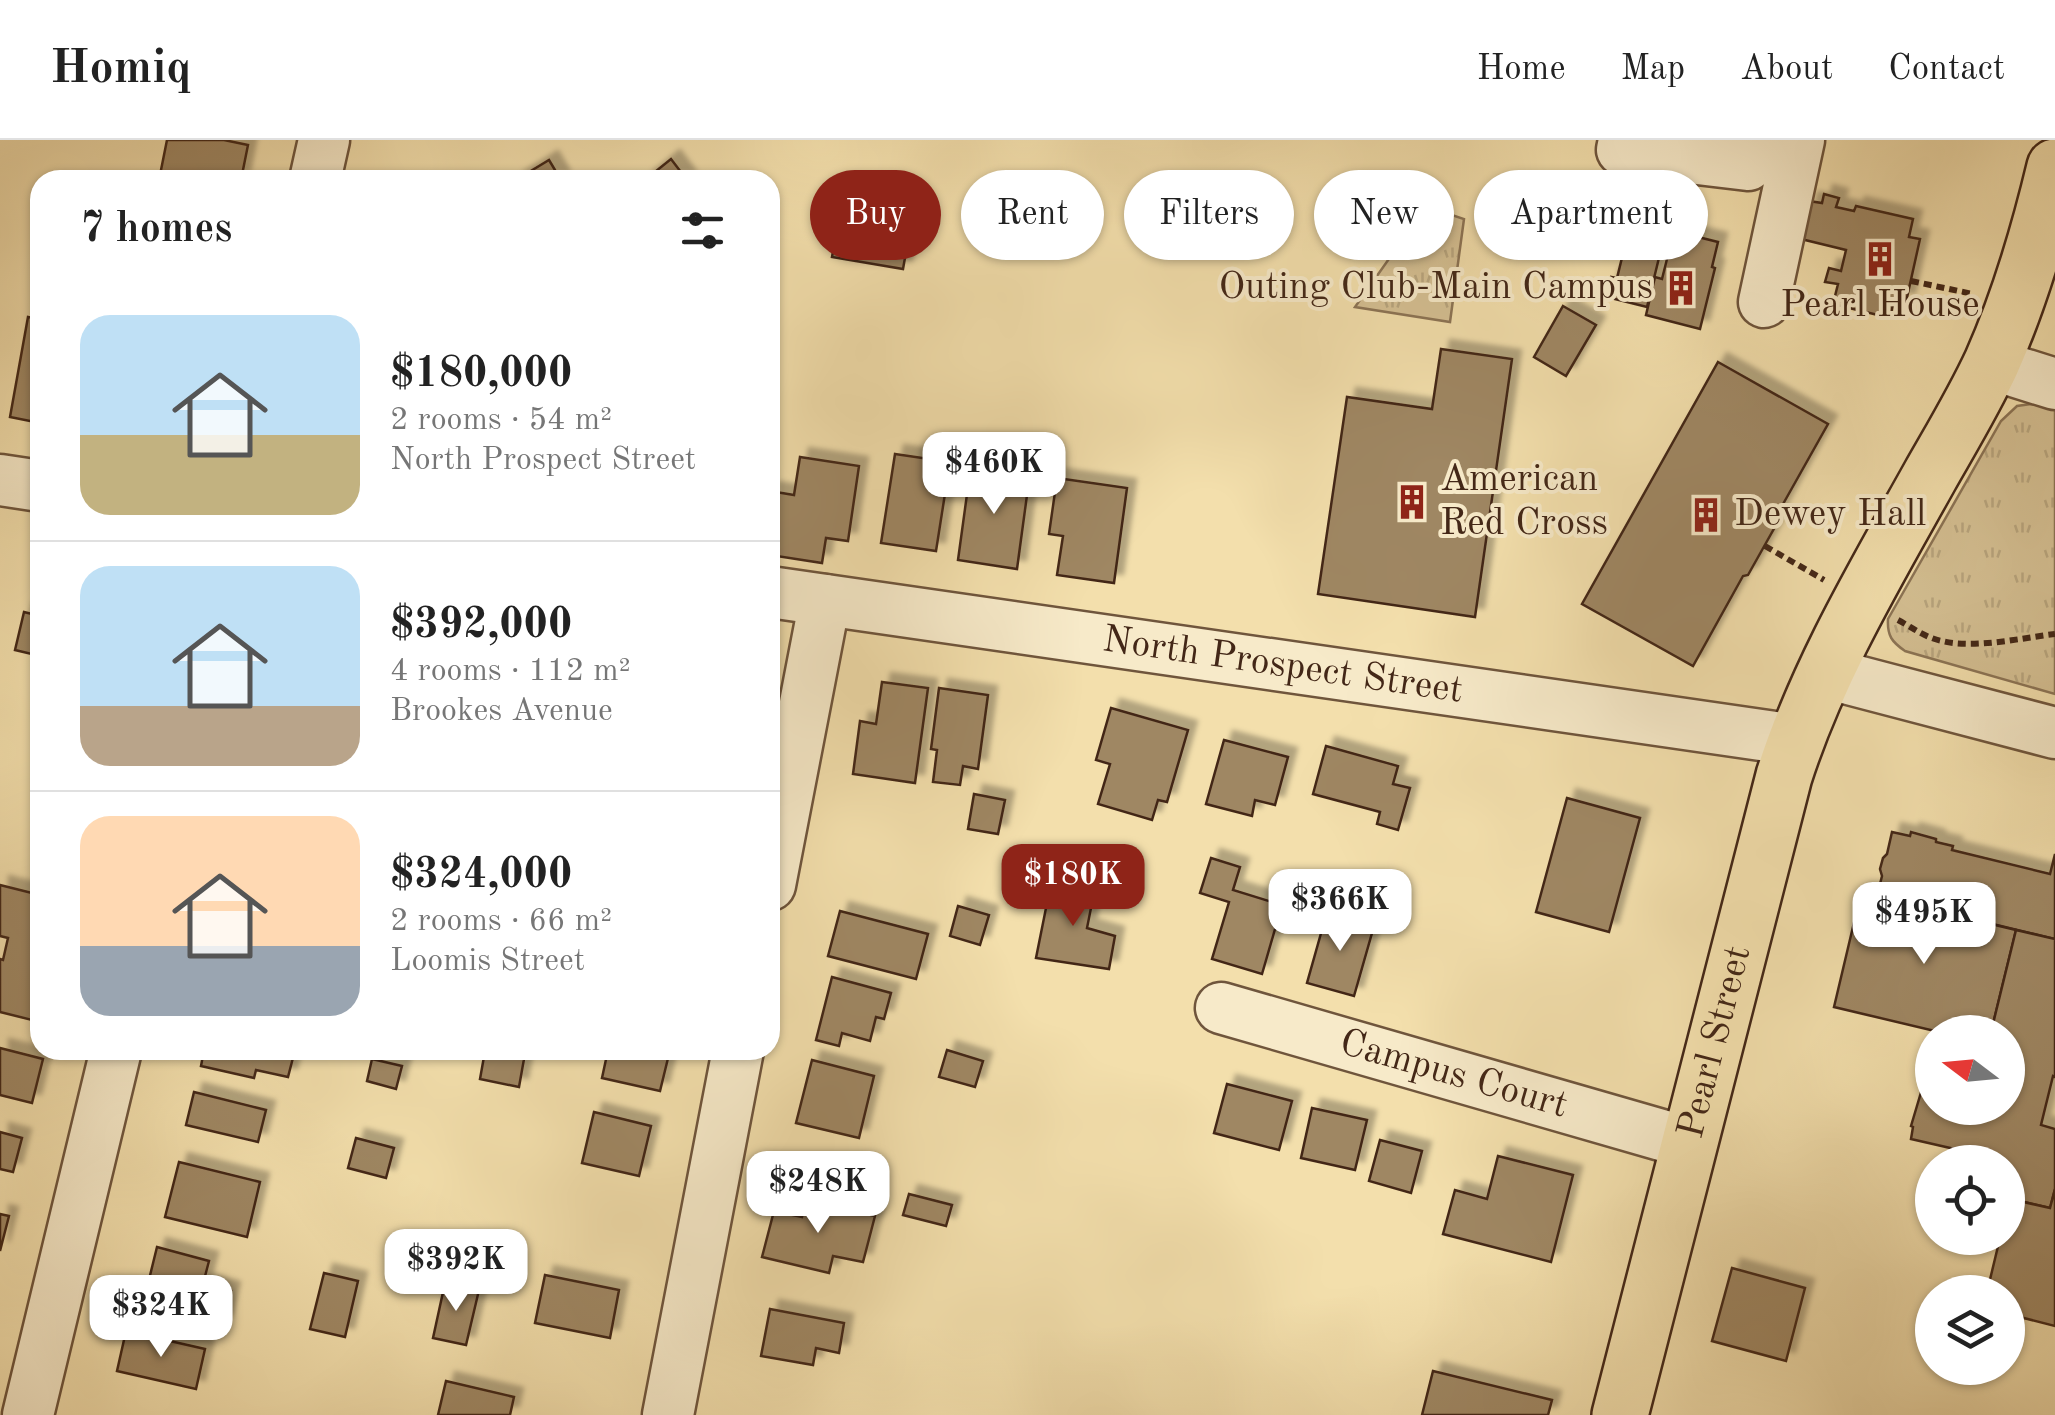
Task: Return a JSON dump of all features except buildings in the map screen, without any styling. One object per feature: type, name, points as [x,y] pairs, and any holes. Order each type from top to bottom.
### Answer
[{"type":"main road","name":"Pearl Street","points":[[1620,1415],[1796,740],[1861,600],[1991,364],[2021,290],[2055,167]]},
{"type":"street","points":[[318,170],[324,140]]},
{"type":"street","points":[[1624,140],[1622,150],[1748,165],[1757,140]]},
{"type":"street","points":[[1764,302],[1800,140]]},
{"type":"street","points":[[1991,364],[2055,384]]},
{"type":"street","points":[[0,480],[30,484]]},
{"type":"street","name":"North Prospect Street","points":[[780,593],[1796,740]]},
{"type":"street","points":[[780,832],[825,600]]},
{"type":"street","points":[[1826,672],[2055,734]]},
{"type":"street","name":"Campus Court","points":[[1220,1008],[1690,1142]]},
{"type":"street","points":[[28,1415],[114,1060]]},
{"type":"street","points":[[668,1415],[736,1060]]},
{"type":"path","points":[[1910,281],[1980,296]]},
{"type":"path","points":[[1764,546],[1832,584]]},
{"type":"path","points":[[1889,614],[1923,635],[1961,644],[2055,634]]},
{"type":"green space","points":[[1454,216],[1464,219],[1450,322],[1355,307],[1388,260],[1454,260]]},
{"type":"green space","points":[[2017,406],[2055,408],[2055,694],[1905,651],[1888,630],[1888,619],[2001,421]]},
{"type":"place","name":"Pearl House","points":[[1880,259]]},
{"type":"place","name":"Outing Club-Main Campus","points":[[1681,288]]},
{"type":"place","name":"American Red Cross","points":[[1412,502]]},
{"type":"place","name":"Dewey Hall","points":[[1706,515]]}]
